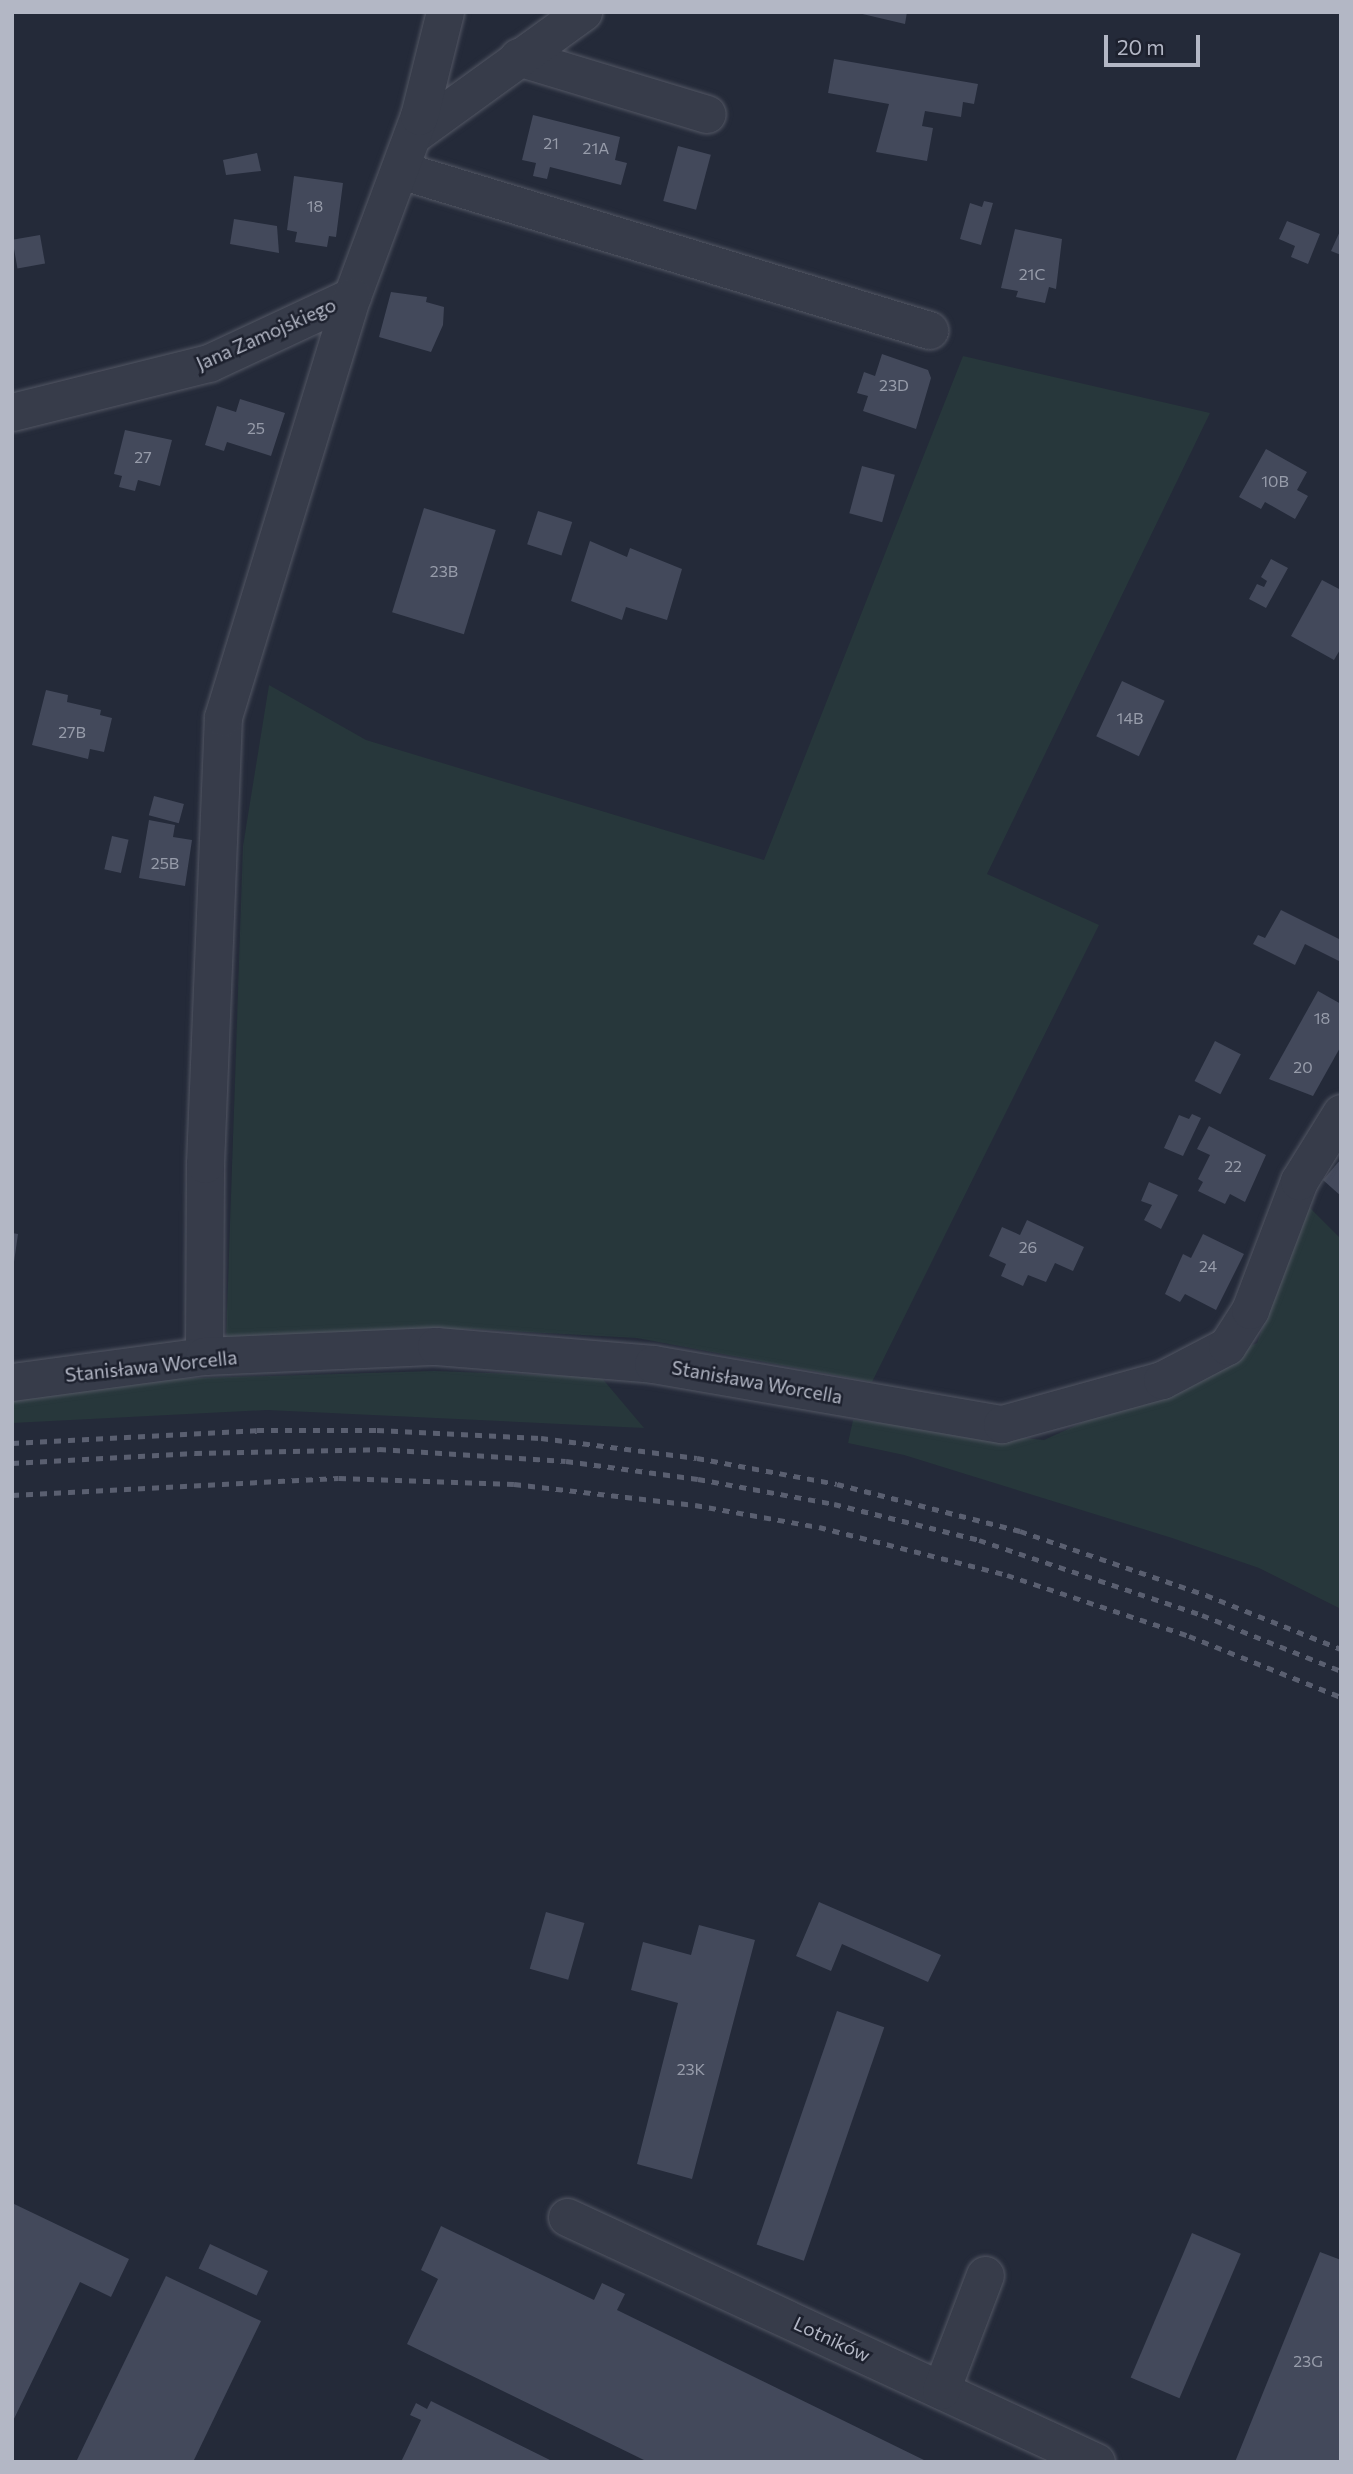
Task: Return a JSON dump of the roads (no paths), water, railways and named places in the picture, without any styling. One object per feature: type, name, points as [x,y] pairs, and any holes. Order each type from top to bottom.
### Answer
[{"type":"street","name":"Jana Zamojskiego","points":[[12,412],[209,363],[352,296],[413,135],[445,12]]},
{"type":"street","points":[[413,135],[583,12]]},
{"type":"street","points":[[519,57],[707,114]]},
{"type":"street","points":[[400,170],[929,330]]},
{"type":"street","points":[[204,1356],[205,1164],[223,717],[352,296]]},
{"type":"street","name":"Stanisława Worcella","points":[[12,1382],[204,1356],[436,1346],[653,1364],[1002,1424],[1162,1380],[1227,1346],[1250,1310],[1299,1181],[1341,1113]]},
{"type":"street","name":"Lotników","points":[[567,2217],[1096,2462]]},
{"type":"street","points":[[941,2390],[985,2275]]},
{"type":"railway","points":[[12,1443],[257,1430],[377,1430],[541,1438],[697,1458],[837,1484],[1020,1531],[1206,1595],[1341,1649]]},
{"type":"railway","points":[[12,1463],[195,1453],[379,1449],[566,1461],[698,1479],[834,1504],[979,1540],[1202,1615],[1341,1671]]},
{"type":"railway","points":[[12,1495],[339,1478],[514,1484],[695,1505],[819,1527],[1007,1575],[1189,1636],[1341,1697]]}]
